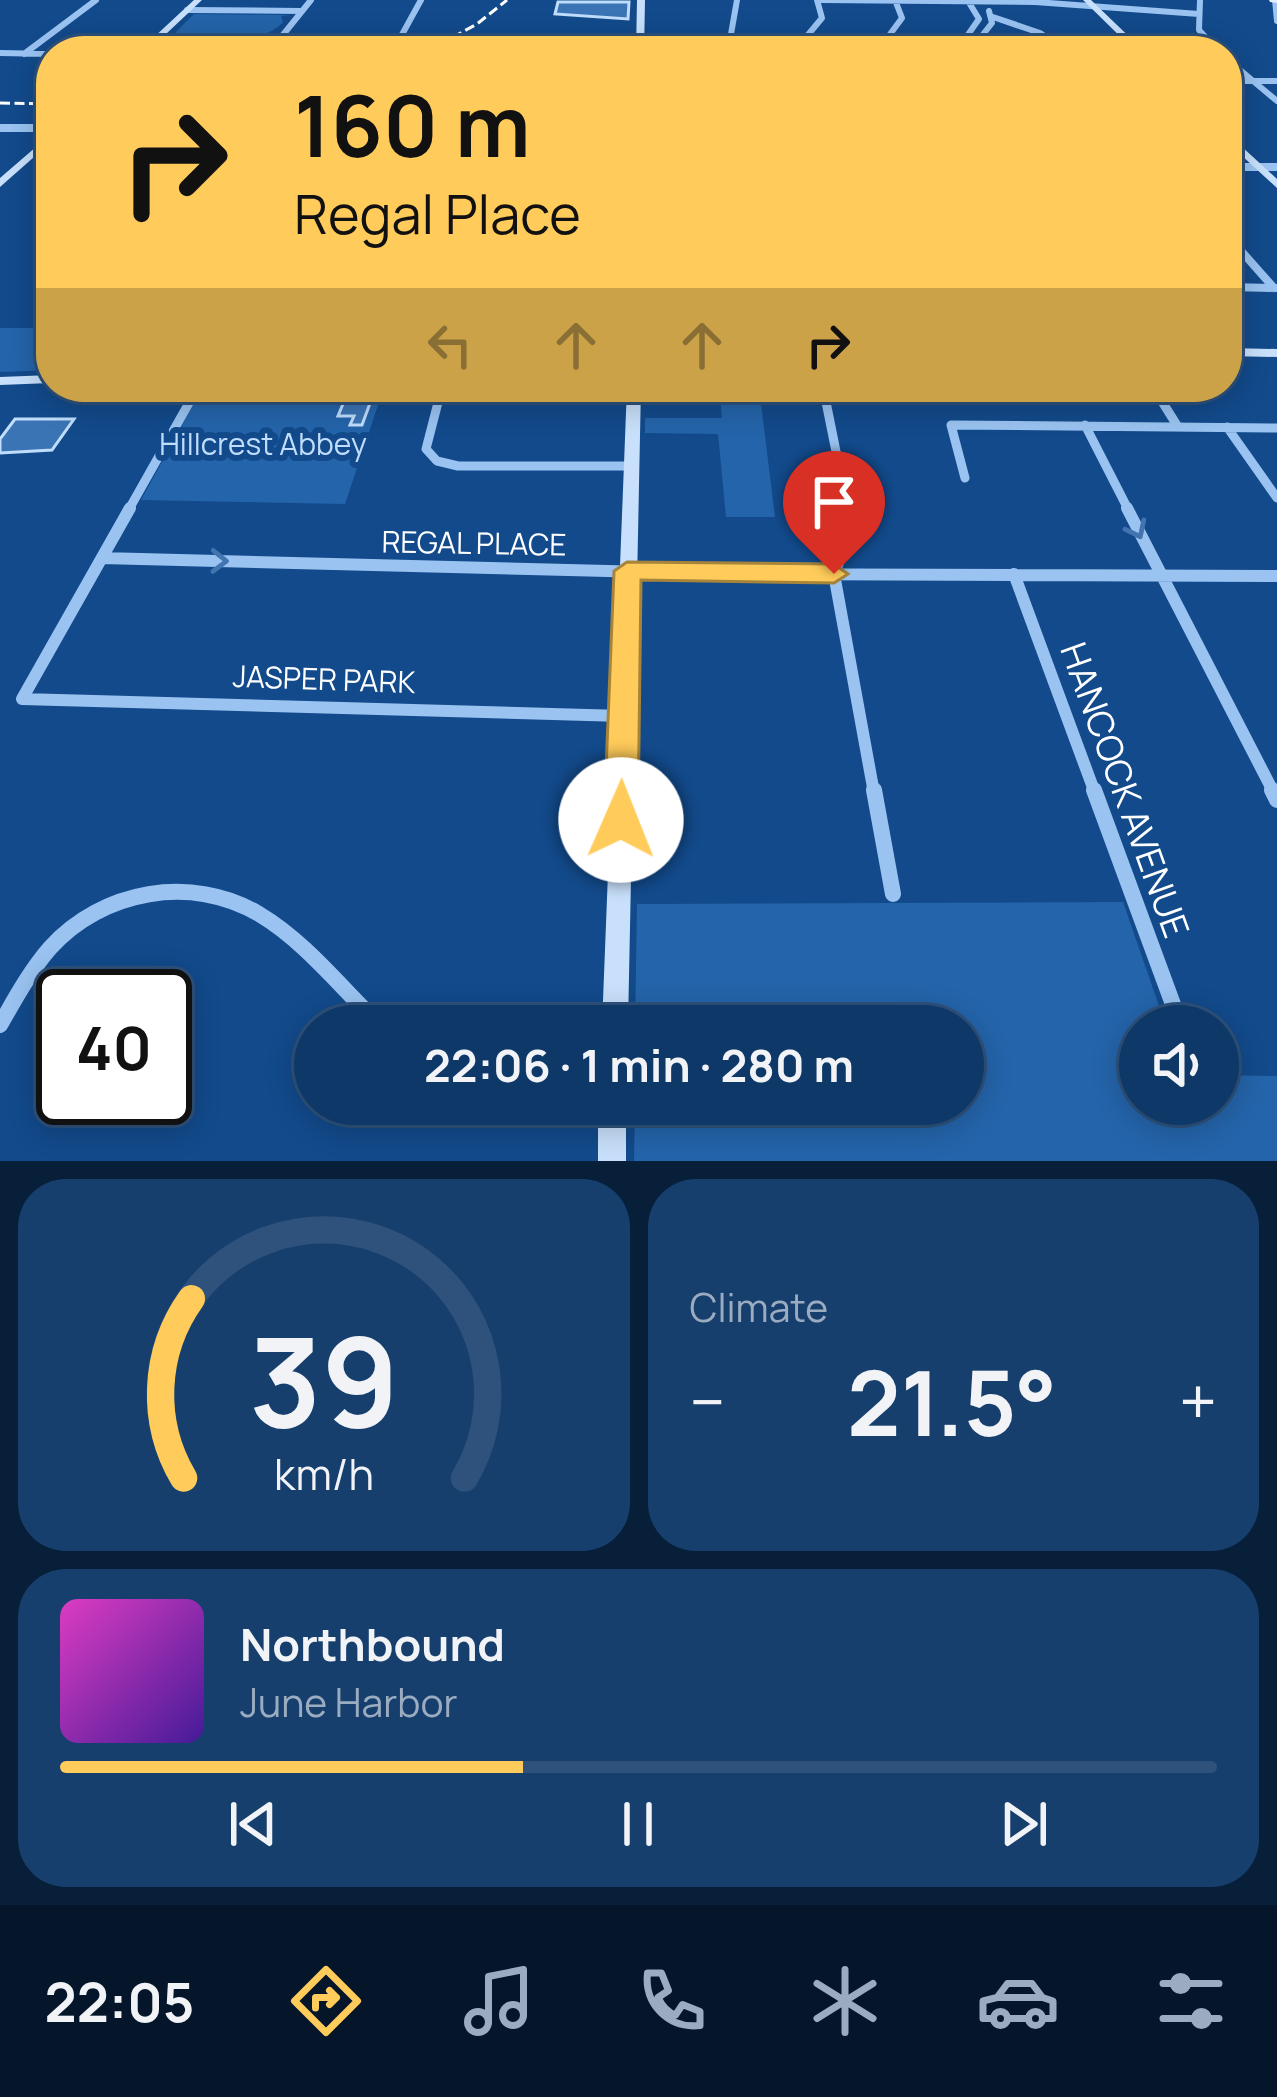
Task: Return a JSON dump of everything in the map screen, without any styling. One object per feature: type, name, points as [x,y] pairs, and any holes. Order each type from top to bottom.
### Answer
[{"type":"street","points":[[48,36],[96,0]]},
{"type":"street","points":[[159,36],[198,0]]},
{"type":"street","points":[[282,36],[311,0]]},
{"type":"street","points":[[401,36],[421,0]]},
{"type":"street","points":[[640,36],[641,0]]},
{"type":"street","points":[[728,36],[737,18],[737,0]]},
{"type":"street","points":[[807,36],[822,18],[819,0],[1089,3],[1199,14]]},
{"type":"street","points":[[889,36],[902,18],[895,0]]},
{"type":"street","points":[[1200,0],[1199,30],[1204,36]]},
{"type":"street","points":[[1275,0],[1277,21]]},
{"type":"street","points":[[968,1],[979,19],[968,36]]},
{"type":"street","points":[[982,1],[992,17],[1039,36]]},
{"type":"street","points":[[1089,3],[1124,36]]},
{"type":"street","points":[[187,10],[302,11]]},
{"type":"street","points":[[982,36],[992,17]]},
{"type":"street","points":[[973,27],[1027,29]]},
{"type":"street","points":[[24,54],[36,45]]},
{"type":"street","points":[[0,53],[36,54]]},
{"type":"street","points":[[1242,72],[1277,101]]},
{"type":"street","points":[[1242,81],[1277,81]]},
{"type":"street","points":[[0,128],[36,128]]},
{"type":"street","points":[[0,184],[36,151]]},
{"type":"street","points":[[1242,151],[1277,185]]},
{"type":"street","points":[[1242,167],[1277,167]]},
{"type":"street","points":[[1242,251],[1276,288]]},
{"type":"street","points":[[1242,287],[1276,288]]},
{"type":"street","points":[[1242,352],[1277,352]]},
{"type":"street","points":[[0,381],[36,380]]},
{"type":"street","points":[[102,558],[190,402]]},
{"type":"street","points":[[438,402],[426,449],[436,461],[458,466],[630,466]]},
{"type":"street","points":[[616,1005],[633,402]]},
{"type":"street","points":[[826,402],[851,524],[834,574],[893,894]]},
{"type":"street","points":[[1163,402],[1178,427]]},
{"type":"street","points":[[965,478],[951,425],[1277,428]]},
{"type":"street","points":[[1085,425],[1277,800]]},
{"type":"street","points":[[1227,428],[1277,498]]},
{"type":"street","name":"REGAL PLACE","points":[[102,558],[627,571],[1277,576]]},
{"type":"street","name":"JASPER PARK","points":[[102,558],[22,699],[623,716]]},
{"type":"street","name":"HANCOCK AVENUE","points":[[1014,574],[1173,1005]]},
{"type":"street","points":[[0,1025],[52,946],[74,927],[98,910],[147,892],[171,890],[194,891],[261,915],[358,1005]]},
{"type":"street","points":[[612,1125],[612,1161]]},
{"type":"green space","points":[[194,14],[291,15],[281,16],[283,22],[260,36],[173,35]]},
{"type":"green space","points":[[0,328],[36,328],[36,371],[0,372]]},
{"type":"green space","name":"Hillcrest Abbey","points":[[195,402],[379,402],[345,504],[141,500]]},
{"type":"green space","points":[[720,402],[761,402],[775,517],[726,517],[718,434],[645,433],[645,418],[722,418]]},
{"type":"green space","points":[[1123,902],[1159,1005],[1119,1005],[1119,1125],[1239,1125],[1239,1075],[1277,1076],[1277,1161],[634,1161],[635,1125],[984,1125],[984,1005],[635,1005],[637,904]]},
{"type":"building","points":[[558,2],[629,2],[628,19],[555,14]]},
{"type":"building","points":[[344,402],[370,402],[362,425],[350,425],[354,416],[338,416]]},
{"type":"building","points":[[15,419],[74,419],[52,450],[0,453],[0,439]]},
{"type":"railway","points":[[455,36],[507,0]]},
{"type":"railway","points":[[0,103],[36,104]]},
{"type":"route","points":[[621,820],[627,571],[834,574]]}]
